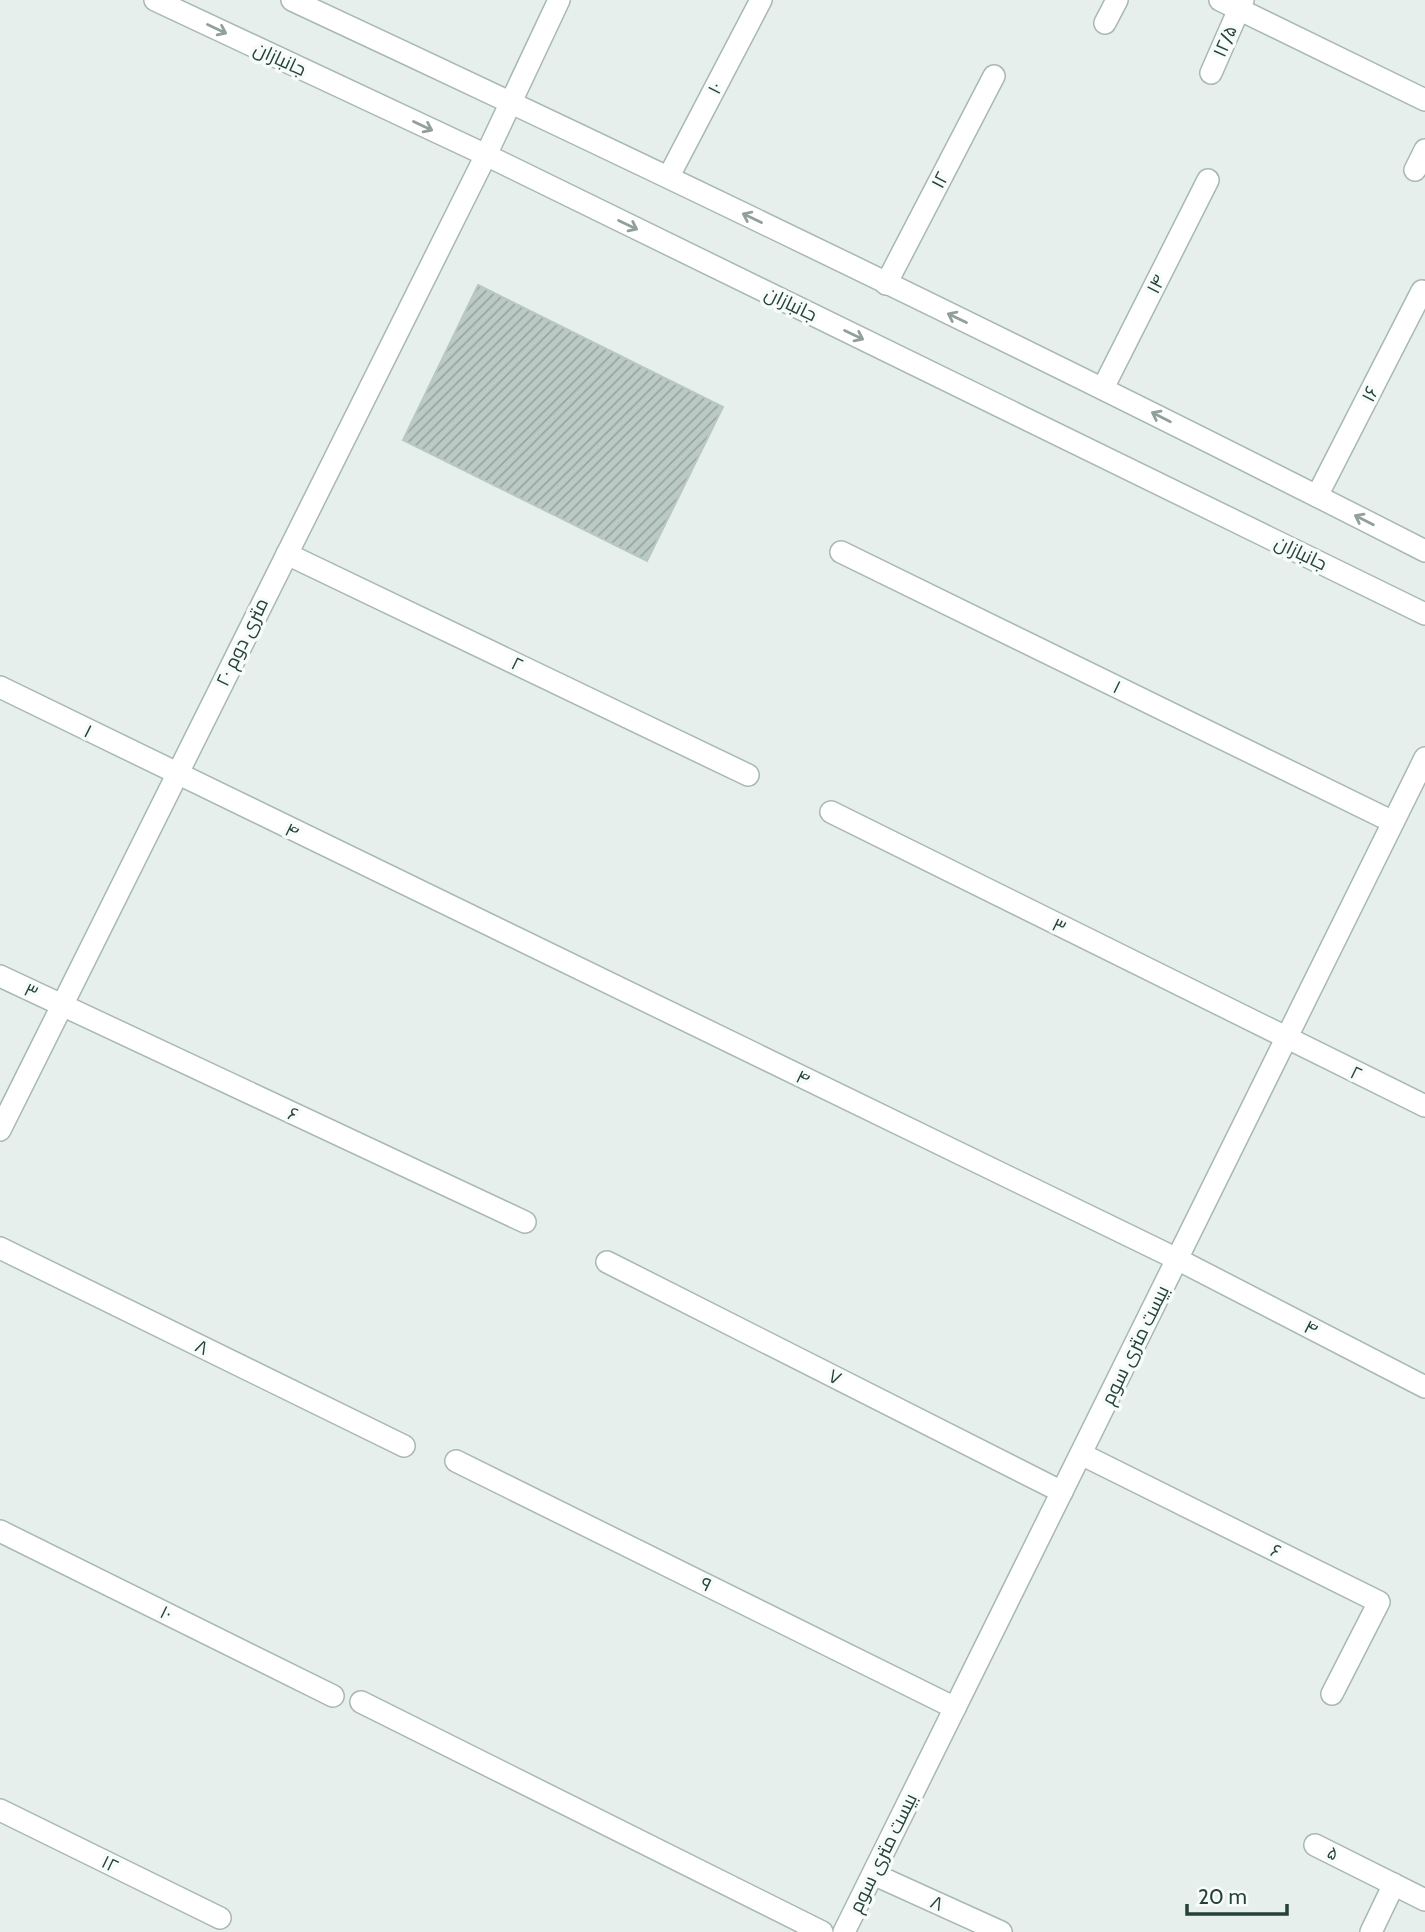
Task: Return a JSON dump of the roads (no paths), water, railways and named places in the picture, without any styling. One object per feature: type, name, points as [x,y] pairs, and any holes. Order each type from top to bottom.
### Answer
[{"type":"street","name":"جانبازان","points":[[155,0],[486,155],[1425,614]]},
{"type":"street","points":[[292,0],[669,176],[1103,388],[1425,551]]},
{"type":"street","name":"۲۰ متری دوم","points":[[0,1130],[486,155],[509,101],[559,0]]},
{"type":"street","name":"۱۰","points":[[669,176],[761,0]]},
{"type":"street","points":[[1105,23],[1117,0]]},
{"type":"street","points":[[1234,3],[1425,100]]},
{"type":"street","name":"۱۲/۵","points":[[1211,73],[1234,3]]},
{"type":"street","name":"۱۲","points":[[886,284],[994,76]]},
{"type":"street","points":[[1415,170],[1425,150]]},
{"type":"street","name":"۱۴","points":[[1103,388],[1208,180]]},
{"type":"street","name":"۱۶","points":[[1317,496],[1422,291]]},
{"type":"street","name":"۱","points":[[841,552],[1393,822]]},
{"type":"street","name":"۲","points":[[287,554],[748,775]]},
{"type":"street","name":"۱","points":[[0,687],[177,775]]},
{"type":"street","name":"بیست متری سوم","points":[[844,1932],[1425,758]]},
{"type":"street","name":"۴","points":[[177,775],[1177,1259],[1425,1387]]},
{"type":"street","name":"۳","points":[[831,812],[1286,1039]]},
{"type":"street","name":"۳","points":[[0,976],[62,1006]]},
{"type":"street","name":"۶","points":[[62,1006],[525,1222]]},
{"type":"street","name":"۲","points":[[1286,1039],[1425,1106]]},
{"type":"street","name":"۸","points":[[0,1248],[404,1446]]},
{"type":"street","name":"۷","points":[[607,1262],[1062,1492]]},
{"type":"street","name":"۶","points":[[1081,1454],[1379,1602],[1332,1694]]},
{"type":"street","name":"۹","points":[[456,1461],[955,1707]]},
{"type":"street","name":"۱۰","points":[[0,1531],[333,1696]]},
{"type":"street","points":[[361,1702],[822,1932]]},
{"type":"street","name":"۱۲","points":[[0,1810],[220,1918]]},
{"type":"street","name":"۵","points":[[1315,1845],[1425,1900]]},
{"type":"street","name":"۸","points":[[873,1874],[1001,1932]]},
{"type":"street","points":[[1371,1932],[1394,1884]]}]
